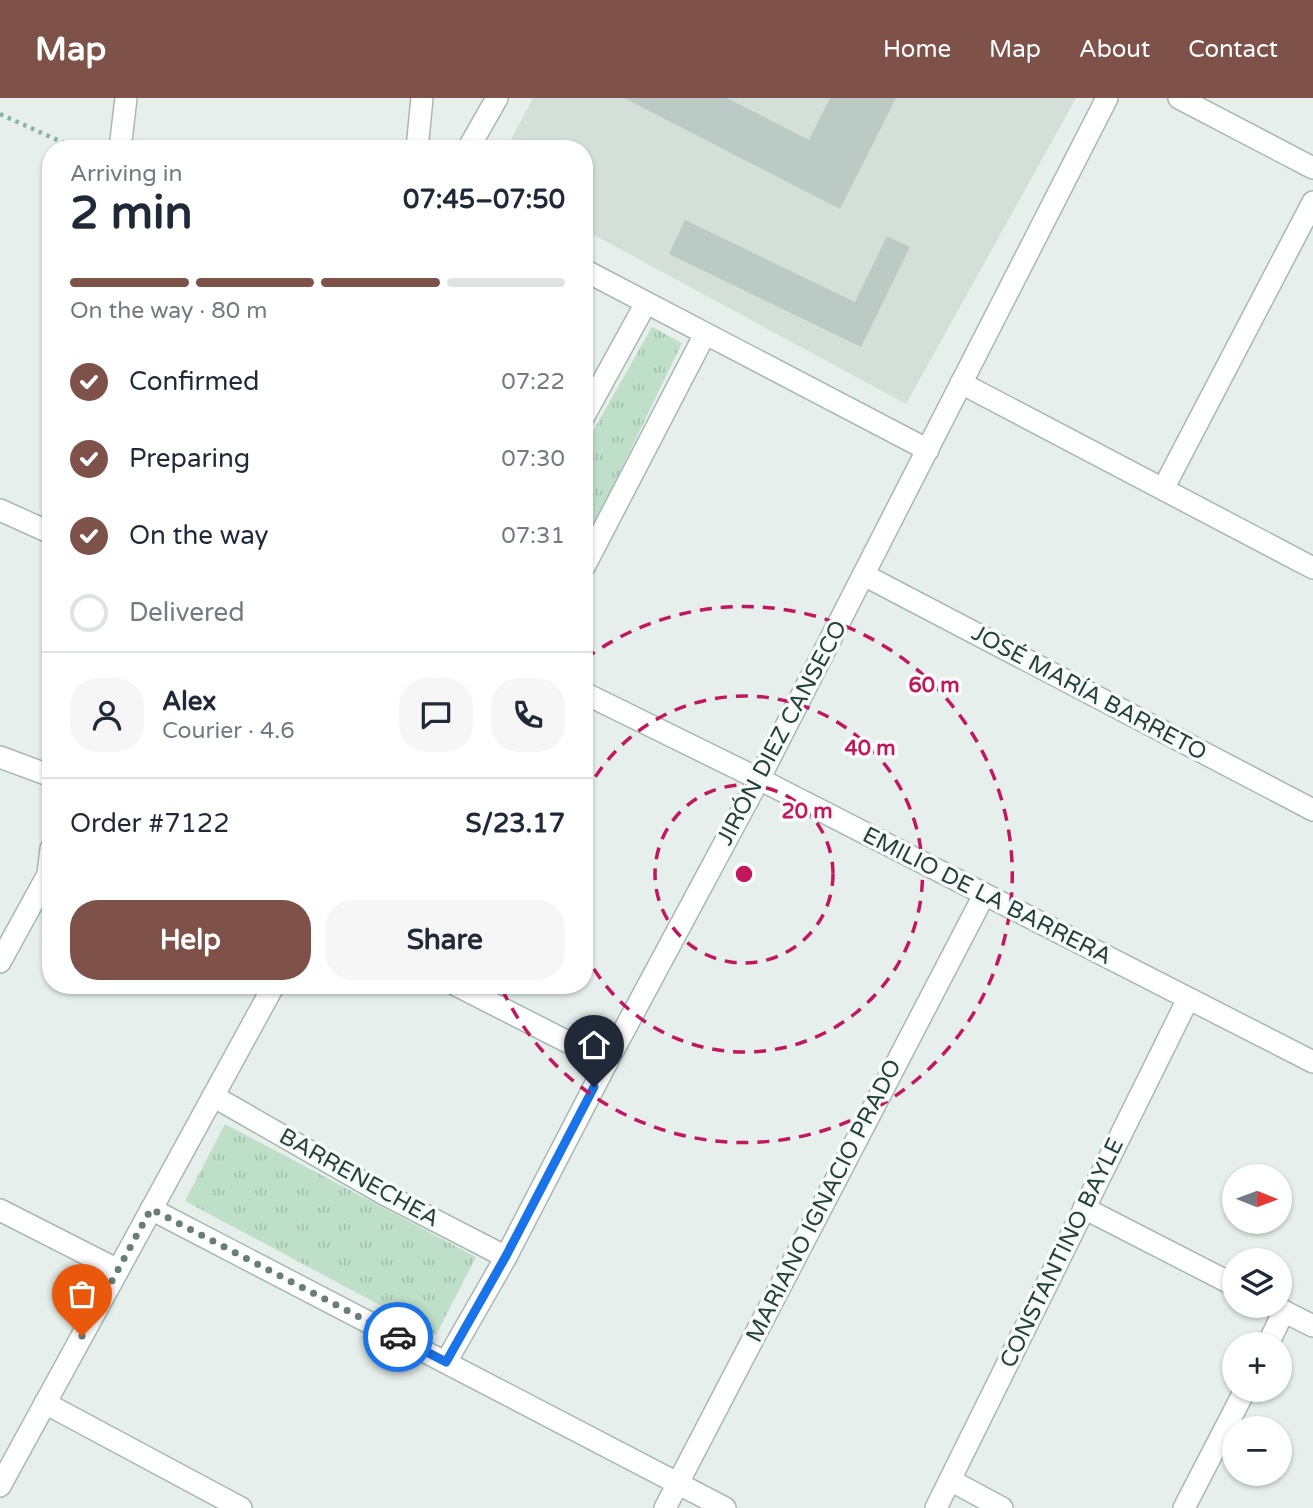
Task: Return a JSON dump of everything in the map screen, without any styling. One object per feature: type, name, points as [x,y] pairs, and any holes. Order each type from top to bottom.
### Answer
[{"type":"street","points":[[121,140],[125,98]]},
{"type":"street","points":[[418,140],[422,98]]},
{"type":"street","points":[[473,140],[497,98]]},
{"type":"street","name":"JIRÓN DIEZ CANSECO","points":[[446,1362],[506,1256],[759,779],[1107,98]]},
{"type":"street","points":[[1179,98],[1313,168]]},
{"type":"street","points":[[1163,489],[1313,202]]},
{"type":"street","points":[[593,276],[928,450]]},
{"type":"street","points":[[593,400],[646,303]]},
{"type":"street","points":[[593,550],[705,334]]},
{"type":"street","points":[[961,383],[1313,568]]},
{"type":"street","points":[[0,510],[42,529]]},
{"type":"street","name":"JOSÉ MARÍA BARRETO","points":[[864,575],[1313,810]]},
{"type":"street","name":"EMILIO DE LA BARRERA","points":[[593,697],[759,779],[1313,1062]]},
{"type":"street","points":[[0,757],[42,773]]},
{"type":"street","points":[[0,962],[42,885]]},
{"type":"street","name":"MARIANO IGNACIO PRADO","points":[[665,1508],[984,895]]},
{"type":"street","points":[[0,1486],[269,994]]},
{"type":"street","points":[[474,994],[607,1062]]},
{"type":"street","name":"CONSTANTINO BAYLE","points":[[936,1508],[1188,999]]},
{"type":"street","name":"BARRENECHEA","points":[[213,1096],[384,1194],[506,1256]]},
{"type":"street","points":[[1084,1208],[1222,1279]]},
{"type":"street","points":[[151,1209],[725,1508]]},
{"type":"street","points":[[0,1210],[118,1270]]},
{"type":"street","points":[[1292,1315],[1313,1326]]},
{"type":"street","points":[[1184,1508],[1239,1402]]},
{"type":"street","points":[[45,1403],[241,1508]]},
{"type":"street","points":[[950,1480],[1002,1508]]},
{"type":"path","points":[[0,114],[57,140]]},
{"type":"shaded area","points":[[533,98],[1076,98],[906,404],[593,234],[593,140],[511,140]]},
{"type":"green space","points":[[652,327],[682,343],[593,527],[593,431]]},
{"type":"green space","points":[[225,1124],[476,1257],[436,1335],[185,1201]]},
{"type":"building","points":[[624,98],[727,98],[809,140],[830,98],[896,98],[840,209]]},
{"type":"building","points":[[685,220],[855,302],[887,236],[910,247],[861,347],[669,254]]},
{"type":"way so far","points":[[82,1336],[151,1209],[398,1337]]},
{"type":"route","points":[[398,1337],[446,1362],[506,1256],[594,1087]]}]
